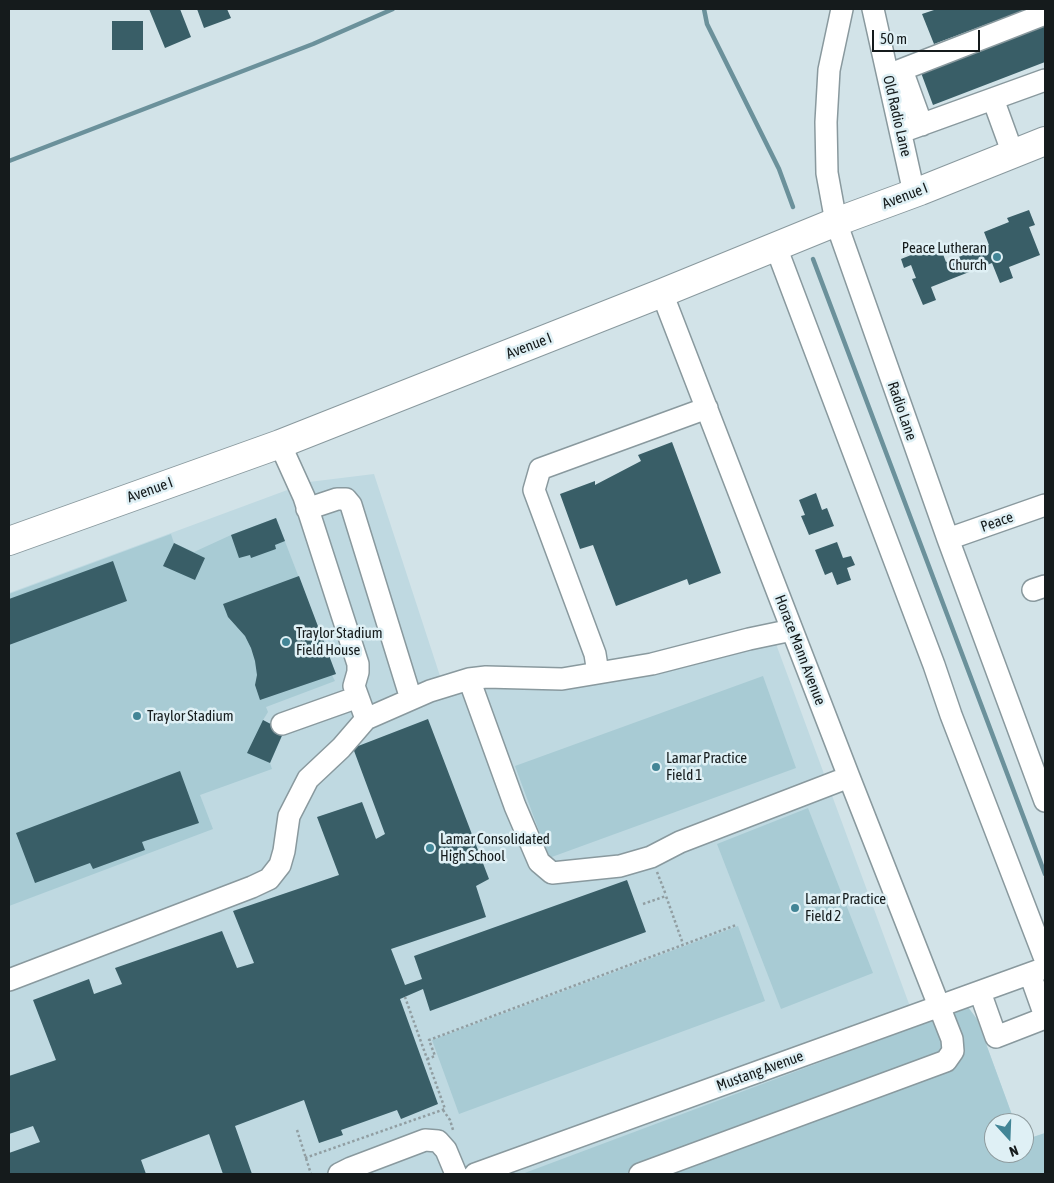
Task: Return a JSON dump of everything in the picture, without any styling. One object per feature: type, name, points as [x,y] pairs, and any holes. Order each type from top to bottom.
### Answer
[{"type":"main road","name":"Avenue I","points":[[9,541],[280,444],[836,222],[1045,141]]},
{"type":"street","name":"Radio Lane","points":[[842,9],[829,70],[826,122],[827,173],[836,222],[948,539],[1045,801]]},
{"type":"street","name":"Old Radio Lane","points":[[873,9],[895,72],[900,132],[914,193]]},
{"type":"street","points":[[922,124],[895,72],[1045,14]]},
{"type":"street","points":[[900,132],[1045,80]]},
{"type":"street","points":[[993,99],[1013,154]]},
{"type":"street","points":[[776,246],[934,665],[951,715],[1045,959]]},
{"type":"street","name":"Horace Mann Avenue","points":[[640,1174],[946,1061],[953,1051],[952,1040],[662,293]]},
{"type":"street","points":[[598,673],[595,654],[534,490],[540,469],[707,408]]},
{"type":"street","points":[[280,444],[306,503],[358,664],[354,686],[366,720]]},
{"type":"street","points":[[306,503],[346,499],[351,505],[411,700]]},
{"type":"street","name":"Peace","points":[[948,539],[1045,505]]},
{"type":"street","points":[[9,980],[252,887],[270,878],[280,865],[289,816],[308,779],[342,748],[366,720],[430,691],[469,679],[486,677],[562,679],[652,664],[792,630]]},
{"type":"street","points":[[469,679],[515,806],[539,862],[552,873],[620,866],[651,857],[680,842],[849,777]]},
{"type":"street","points":[[282,724],[358,697]]},
{"type":"street","points":[[980,992],[996,1037],[1045,1017],[1038,971]]},
{"type":"street","name":"Mustang Avenue","points":[[475,1174],[1038,971]]},
{"type":"street","points":[[339,1174],[425,1140],[438,1142],[446,1150],[456,1174]]},
{"type":"path","points":[[651,857],[683,945]]},
{"type":"path","points":[[643,904],[666,896]]},
{"type":"path","points":[[427,1059],[435,1056],[429,1040],[736,924]]},
{"type":"path","points":[[305,1158],[445,1109],[405,997]]},
{"type":"path","points":[[296,1130],[312,1174]]},
{"type":"shaded area","name":"Lamar Consolidated High School","points":[[374,474],[440,676],[472,671],[574,673],[769,625],[922,1039],[977,1019],[1011,1113],[984,1113],[984,1163],[1034,1163],[1034,1137],[1045,1133],[1045,1174],[9,1174],[9,593],[309,482]]},
{"type":"shaded area","name":"Traylor Stadium","points":[[276,518],[336,674],[332,675],[335,681],[266,707],[268,712],[263,720],[284,731],[270,763],[272,769],[200,795],[213,829],[9,906],[9,594],[171,534],[174,543],[194,552],[231,535]]},
{"type":"shaded area","name":"Lamar Practice Field 1","points":[[763,676],[796,768],[549,858],[515,766]]},
{"type":"shaded area","name":"Lamar Practice Field 2","points":[[808,808],[873,973],[781,1009],[717,844]]},
{"type":"shaded area","points":[[738,926],[765,1001],[459,1114],[432,1040]]},
{"type":"shaded area","points":[[968,1007],[977,1019],[1011,1113],[984,1113],[984,1163],[1034,1163],[1034,1137],[1045,1133],[1045,1174],[522,1174]]},
{"type":"building","points":[[149,9],[180,9],[191,37],[165,48]]},
{"type":"building","points":[[197,9],[227,9],[231,18],[204,28]]},
{"type":"building","points":[[937,9],[1027,9],[934,44],[922,14]]},
{"type":"building","points":[[112,21],[143,21],[143,50],[112,50]]},
{"type":"building","points":[[1045,22],[1045,62],[933,105],[920,70]]},
{"type":"building","name":"Peace Lutheran Church","points":[[1029,210],[1035,225],[1029,227],[1040,255],[1009,267],[1013,278],[1000,283],[992,263],[931,287],[936,300],[923,305],[912,279],[916,278],[911,265],[904,268],[901,259],[939,244],[946,262],[989,245],[984,232],[1009,222],[1007,218]]},
{"type":"building","points":[[672,442],[721,573],[689,585],[687,579],[616,606],[593,545],[580,549],[560,494],[595,481],[595,485],[641,461],[638,455]]},
{"type":"building","points":[[816,493],[822,510],[827,508],[834,526],[809,535],[801,516],[805,515],[799,500]]},
{"type":"building","points":[[276,518],[285,541],[275,545],[276,549],[251,558],[250,555],[239,558],[231,535]]},
{"type":"building","points":[[837,542],[843,558],[851,556],[855,565],[847,568],[851,580],[837,585],[832,572],[825,575],[815,550]]},
{"type":"building","points":[[174,543],[205,558],[195,580],[163,566]]},
{"type":"building","points":[[113,561],[127,601],[9,645],[9,599]]},
{"type":"building","name":"Traylor Stadium Field House","points":[[299,576],[336,674],[260,700],[255,685],[257,675],[251,648],[245,636],[228,617],[223,604]]},
{"type":"building","points":[[428,719],[489,879],[476,886],[486,917],[391,949],[405,985],[422,979],[414,956],[627,880],[646,932],[430,1011],[423,989],[400,999],[438,1104],[401,1119],[397,1110],[341,1130],[343,1135],[319,1143],[304,1100],[235,1126],[252,1174],[223,1174],[209,1134],[141,1160],[146,1174],[9,1174],[9,1153],[40,1142],[33,1126],[9,1134],[9,1076],[56,1060],[33,1000],[89,979],[94,994],[122,984],[115,968],[222,931],[237,968],[254,963],[233,911],[339,875],[317,817],[362,802],[376,839],[385,834],[353,748]]},
{"type":"building","points":[[263,720],[284,731],[270,763],[247,753]]},
{"type":"building","points":[[180,771],[199,823],[142,842],[145,850],[93,869],[90,863],[35,883],[16,833]]},
{"type":"waterway","points":[[9,161],[313,44],[393,9]]},
{"type":"waterway","points":[[704,9],[707,24],[779,169],[793,207]]},
{"type":"waterway","points":[[813,259],[1045,874]]},
{"type":"place","name":"Peace Lutheran Church","points":[[997,257]]},
{"type":"place","name":"Traylor Stadium Field House","points":[[286,642]]},
{"type":"place","name":"Traylor Stadium","points":[[137,716]]},
{"type":"place","name":"Lamar Practice Field 1","points":[[656,767]]},
{"type":"place","name":"Lamar Consolidated High School","points":[[430,848]]},
{"type":"place","name":"Lamar Practice Field 2","points":[[795,908]]}]
